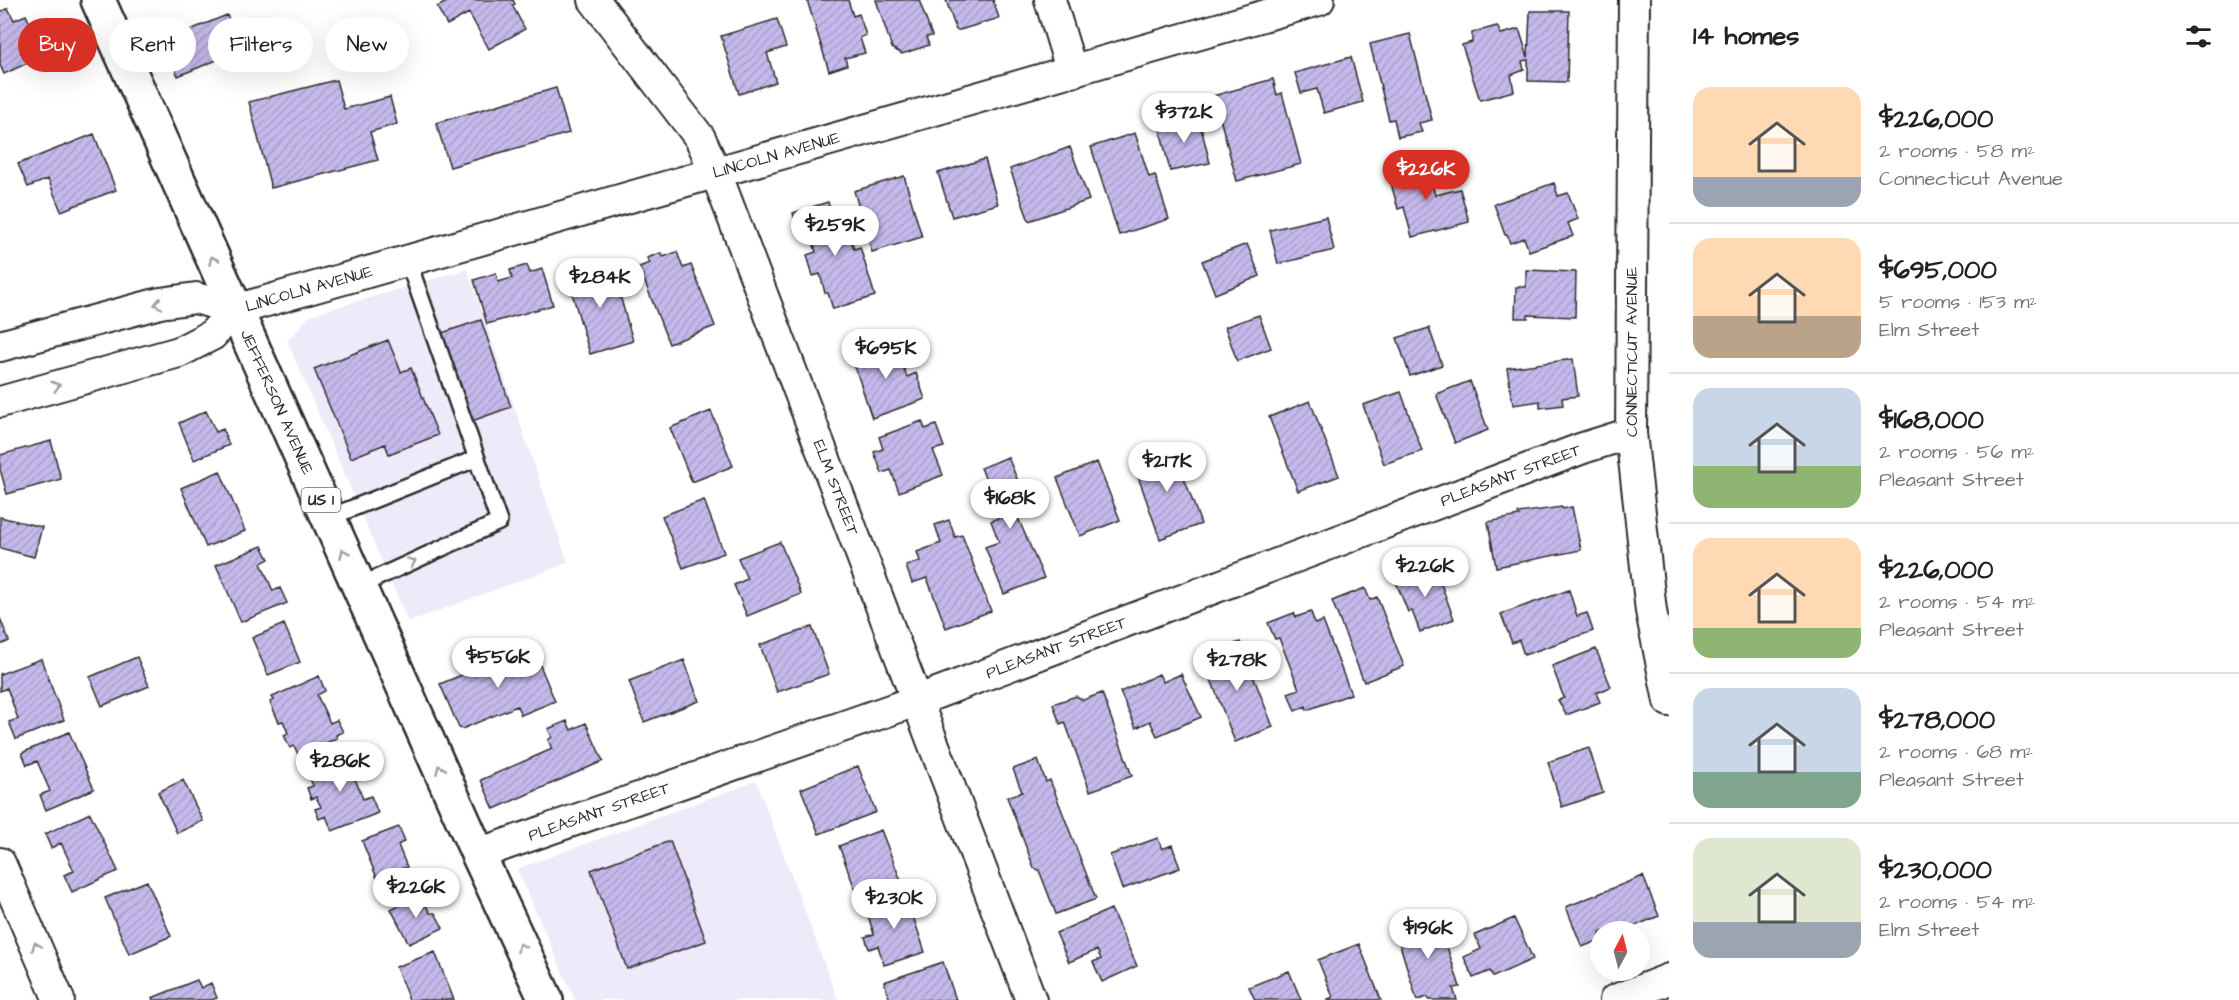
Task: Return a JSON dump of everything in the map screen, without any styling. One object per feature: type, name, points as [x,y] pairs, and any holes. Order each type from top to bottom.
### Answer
[{"type":"main road","name":"JEFFERSON AVENUE","points":[[98,0],[478,854],[546,1000]]},
{"type":"street","name":"ELM STREET","points":[[594,0],[700,138],[716,174],[1031,1000]]},
{"type":"street","points":[[1050,0],[1072,72]]},
{"type":"street","name":"LINCOLN AVENUE","points":[[0,402],[179,352],[212,335],[235,310],[1319,0]]},
{"type":"street","name":"CONNECTICUT AVENUE","points":[[1634,0],[1631,433],[1660,611],[1669,701]]},
{"type":"street","name":"LINCOLN AVENUE","points":[[0,346],[169,302],[196,298],[235,310]]},
{"type":"street","name":"PLEASANT STREET","points":[[478,854],[916,701],[1583,448],[1631,433]]},
{"type":"street","points":[[0,863],[59,1000]]},
{"type":"street","points":[[1615,1000],[1669,979]]},
{"type":"lane","points":[[359,586],[499,522],[475,459],[408,261]]},
{"type":"lane","points":[[328,518],[475,459]]},
{"type":"shaded area","points":[[467,269],[568,563],[408,622],[287,341],[311,315]]},
{"type":"shaded area","points":[[756,781],[838,1000],[575,1000],[517,869]]},
{"type":"building","points":[[450,0],[513,0],[515,4],[512,5],[525,29],[489,49],[469,13],[447,25],[437,7]]},
{"type":"building","points":[[807,0],[848,0],[853,16],[859,14],[866,35],[860,38],[865,53],[845,58],[847,65],[829,71]]},
{"type":"building","points":[[876,0],[919,0],[932,36],[926,37],[929,45],[902,54],[892,48]]},
{"type":"building","points":[[946,0],[993,0],[999,18],[956,30]]},
{"type":"building","points":[[8,8],[14,20],[18,18],[18,68],[4,74],[0,65],[0,12]]},
{"type":"building","points":[[1530,11],[1569,11],[1567,82],[1528,81],[1528,60],[1522,61],[1524,70],[1511,75],[1514,91],[1480,100],[1462,45],[1472,42],[1472,33],[1497,26],[1501,34],[1519,29],[1528,57]]},
{"type":"building","points":[[777,19],[786,47],[767,53],[776,82],[739,94],[721,36]]},
{"type":"building","points":[[208,23],[208,64],[196,69],[196,28]]},
{"type":"building","points":[[1410,34],[1432,120],[1419,123],[1422,132],[1398,137],[1394,119],[1389,120],[1370,44]]},
{"type":"building","points":[[1351,57],[1363,102],[1324,113],[1317,89],[1301,93],[1295,73]]},
{"type":"building","points":[[176,72],[188,72],[178,76]]},
{"type":"building","points":[[1273,79],[1277,95],[1282,93],[1301,164],[1237,181],[1218,111],[1210,113],[1206,98]]},
{"type":"building","points":[[336,80],[344,109],[390,97],[397,124],[370,132],[378,160],[271,188],[249,102]]},
{"type":"building","points":[[556,88],[569,133],[450,167],[436,123]]},
{"type":"building","points":[[1198,116],[1210,163],[1170,171],[1159,125]]},
{"type":"building","points":[[1135,133],[1149,177],[1155,175],[1169,219],[1119,235],[1091,147]]},
{"type":"building","points":[[94,134],[116,190],[61,211],[48,179],[28,187],[18,164]]},
{"type":"building","points":[[1070,147],[1089,200],[1029,221],[1010,169]]},
{"type":"building","points":[[985,159],[998,204],[952,217],[938,173]]},
{"type":"building","points":[[1426,162],[1435,195],[1460,189],[1469,222],[1412,237],[1404,207],[1398,209],[1388,172]]},
{"type":"building","points":[[904,176],[922,237],[872,252],[854,191]]},
{"type":"building","points":[[1554,183],[1558,196],[1568,193],[1578,219],[1568,223],[1573,236],[1529,251],[1524,238],[1510,243],[1494,204]]},
{"type":"building","points":[[828,202],[833,221],[844,217],[854,249],[860,247],[875,296],[833,309],[828,293],[825,293],[820,274],[813,276],[807,255],[816,252],[809,228],[798,231],[793,213]]},
{"type":"building","points":[[1326,217],[1334,250],[1278,264],[1270,230]]},
{"type":"building","points":[[1247,244],[1260,276],[1215,294],[1202,261]]},
{"type":"building","points":[[677,252],[683,268],[691,265],[715,326],[669,344],[639,267],[650,263],[647,258],[661,253],[663,257]]},
{"type":"building","points":[[527,265],[530,273],[542,269],[553,305],[487,324],[474,280],[496,273],[498,282],[512,278],[510,270]]},
{"type":"building","points":[[608,265],[615,278],[633,341],[590,354],[567,276]]},
{"type":"building","points":[[1526,270],[1576,272],[1575,317],[1528,315],[1528,318],[1515,318],[1516,287],[1526,287]]},
{"type":"building","points":[[1259,315],[1271,348],[1237,361],[1225,327]]},
{"type":"building","points":[[481,320],[511,407],[472,421],[442,333]]},
{"type":"building","points":[[1429,328],[1442,365],[1410,376],[1397,338]]},
{"type":"building","points":[[388,340],[401,372],[411,368],[438,435],[389,454],[385,444],[351,458],[314,369]]},
{"type":"building","points":[[894,341],[907,377],[916,373],[925,399],[872,418],[851,355]]},
{"type":"building","points":[[1573,359],[1578,396],[1562,398],[1563,405],[1540,408],[1540,401],[1513,405],[1507,368]]},
{"type":"building","points":[[1470,381],[1488,430],[1455,443],[1436,394]]},
{"type":"building","points":[[1401,392],[1422,451],[1384,464],[1363,405]]},
{"type":"building","points":[[1310,401],[1339,476],[1298,491],[1269,417]]},
{"type":"building","points":[[206,411],[216,432],[223,429],[229,445],[194,460],[179,423]]},
{"type":"building","points":[[711,411],[733,466],[692,482],[670,428]]},
{"type":"building","points":[[922,421],[925,429],[936,425],[944,447],[933,450],[943,475],[899,492],[891,470],[882,473],[874,452],[883,449],[879,437]]},
{"type":"building","points":[[51,441],[61,479],[7,494],[0,469],[0,455]]},
{"type":"building","points":[[1173,447],[1201,524],[1160,539],[1133,462]]},
{"type":"building","points":[[1008,457],[1031,513],[1018,518],[1044,578],[1004,594],[985,547],[999,542],[991,521],[1001,517],[981,468]]},
{"type":"building","points":[[1097,462],[1120,520],[1080,536],[1057,478]]},
{"type":"building","points":[[220,471],[245,531],[206,547],[181,488]]},
{"type":"building","points":[[704,500],[724,553],[683,568],[662,516]]},
{"type":"building","points":[[1562,507],[1563,509],[1572,507],[1581,550],[1496,567],[1488,522],[1519,516],[1518,513]]},
{"type":"building","points":[[0,517],[42,527],[34,557],[0,548]]},
{"type":"building","points":[[949,520],[955,537],[962,535],[991,611],[946,628],[927,578],[912,583],[906,566],[920,561],[917,552],[941,543],[935,525]]},
{"type":"building","points":[[780,542],[801,594],[747,616],[734,585],[747,579],[738,558]]},
{"type":"building","points":[[262,546],[269,559],[261,563],[273,591],[280,588],[287,603],[241,622],[216,565]]},
{"type":"building","points":[[1424,566],[1427,571],[1435,568],[1454,619],[1420,632],[1412,611],[1408,612],[1394,577]]},
{"type":"building","points":[[1365,588],[1370,600],[1377,597],[1404,666],[1364,682],[1332,601]]},
{"type":"building","points":[[1569,590],[1577,616],[1587,613],[1593,631],[1524,655],[1519,640],[1512,643],[1501,614]]},
{"type":"building","points":[[1311,612],[1315,624],[1323,621],[1351,694],[1307,710],[1306,706],[1295,711],[1288,693],[1299,689],[1279,638],[1275,639],[1268,623],[1294,613],[1296,617]]},
{"type":"building","points":[[0,618],[9,641],[0,645]]},
{"type":"building","points":[[284,624],[300,662],[268,675],[252,638]]},
{"type":"building","points":[[812,627],[829,674],[777,692],[760,645]]},
{"type":"building","points":[[1240,642],[1273,727],[1235,742],[1202,656]]},
{"type":"building","points":[[532,646],[555,701],[521,715],[517,706],[462,729],[459,728],[440,684]]},
{"type":"building","points":[[1596,649],[1611,687],[1596,693],[1600,702],[1566,715],[1558,700],[1564,698],[1552,666]]},
{"type":"building","points":[[137,657],[149,686],[102,706],[90,677]]},
{"type":"building","points":[[41,659],[64,720],[16,739],[9,722],[18,719],[7,688],[0,691],[0,674]]},
{"type":"building","points":[[684,660],[699,701],[644,722],[629,681]]},
{"type":"building","points":[[1159,674],[1163,682],[1181,674],[1201,717],[1157,736],[1150,721],[1136,728],[1120,692]]},
{"type":"building","points":[[319,676],[325,691],[317,695],[330,723],[337,720],[343,732],[336,735],[337,738],[299,756],[294,746],[290,748],[284,735],[288,733],[283,721],[279,722],[270,702],[274,700],[272,697]]},
{"type":"building","points":[[1102,693],[1132,776],[1090,791],[1065,722],[1060,724],[1053,704],[1076,696],[1083,700]]},
{"type":"building","points":[[567,721],[571,730],[586,723],[603,761],[494,809],[481,780],[552,749],[548,740],[552,737],[548,729]]},
{"type":"building","points":[[69,732],[94,789],[46,810],[40,795],[50,791],[37,761],[27,765],[22,753]]},
{"type":"building","points":[[1589,748],[1603,793],[1562,807],[1548,762]]},
{"type":"building","points":[[352,753],[358,768],[352,771],[363,799],[371,796],[378,813],[332,831],[326,816],[319,819],[315,809],[321,807],[316,797],[311,799],[307,788],[313,786],[307,771]]},
{"type":"building","points":[[1038,760],[1046,782],[1050,780],[1096,899],[1056,914],[1039,870],[1034,868],[1007,797],[1022,792],[1013,769]]},
{"type":"building","points":[[858,766],[876,812],[819,834],[801,789]]},
{"type":"building","points":[[183,780],[203,821],[177,833],[158,792]]},
{"type":"building","points":[[90,813],[118,871],[72,892],[64,875],[74,871],[61,843],[51,848],[45,834]]},
{"type":"building","points":[[399,827],[405,841],[398,845],[407,867],[377,878],[362,841]]},
{"type":"building","points":[[881,830],[901,881],[858,897],[839,846]]},
{"type":"building","points":[[1158,838],[1162,849],[1172,845],[1180,868],[1122,889],[1110,855]]},
{"type":"building","points":[[670,841],[706,941],[627,969],[591,870]]},
{"type":"building","points":[[1643,876],[1659,916],[1647,921],[1590,921],[1590,944],[1582,947],[1566,907]]},
{"type":"building","points":[[147,881],[171,936],[129,954],[105,898]]},
{"type":"building","points":[[420,894],[430,913],[435,913],[443,928],[409,944],[391,909]]},
{"type":"building","points":[[906,895],[925,952],[884,965],[878,946],[869,949],[865,937],[874,934],[865,907]]},
{"type":"building","points":[[1111,909],[1137,966],[1102,982],[1093,962],[1101,959],[1097,950],[1069,962],[1056,933]]},
{"type":"building","points":[[1437,916],[1460,987],[1453,988],[1457,1000],[1429,1000],[1428,997],[1417,1000],[1395,929]]},
{"type":"building","points":[[1514,918],[1533,959],[1493,977],[1490,971],[1473,978],[1464,957],[1481,949],[1475,935]]},
{"type":"building","points":[[1359,944],[1381,1000],[1326,1000],[1333,997],[1318,960]]},
{"type":"building","points":[[435,952],[454,1000],[409,1000],[396,967]]},
{"type":"building","points":[[943,962],[956,1000],[890,1000],[884,982]]},
{"type":"building","points":[[1289,971],[1301,1000],[1255,1000],[1249,987]]},
{"type":"building","points":[[197,980],[201,988],[211,983],[217,998],[211,1000],[153,1000],[152,998]]}]
